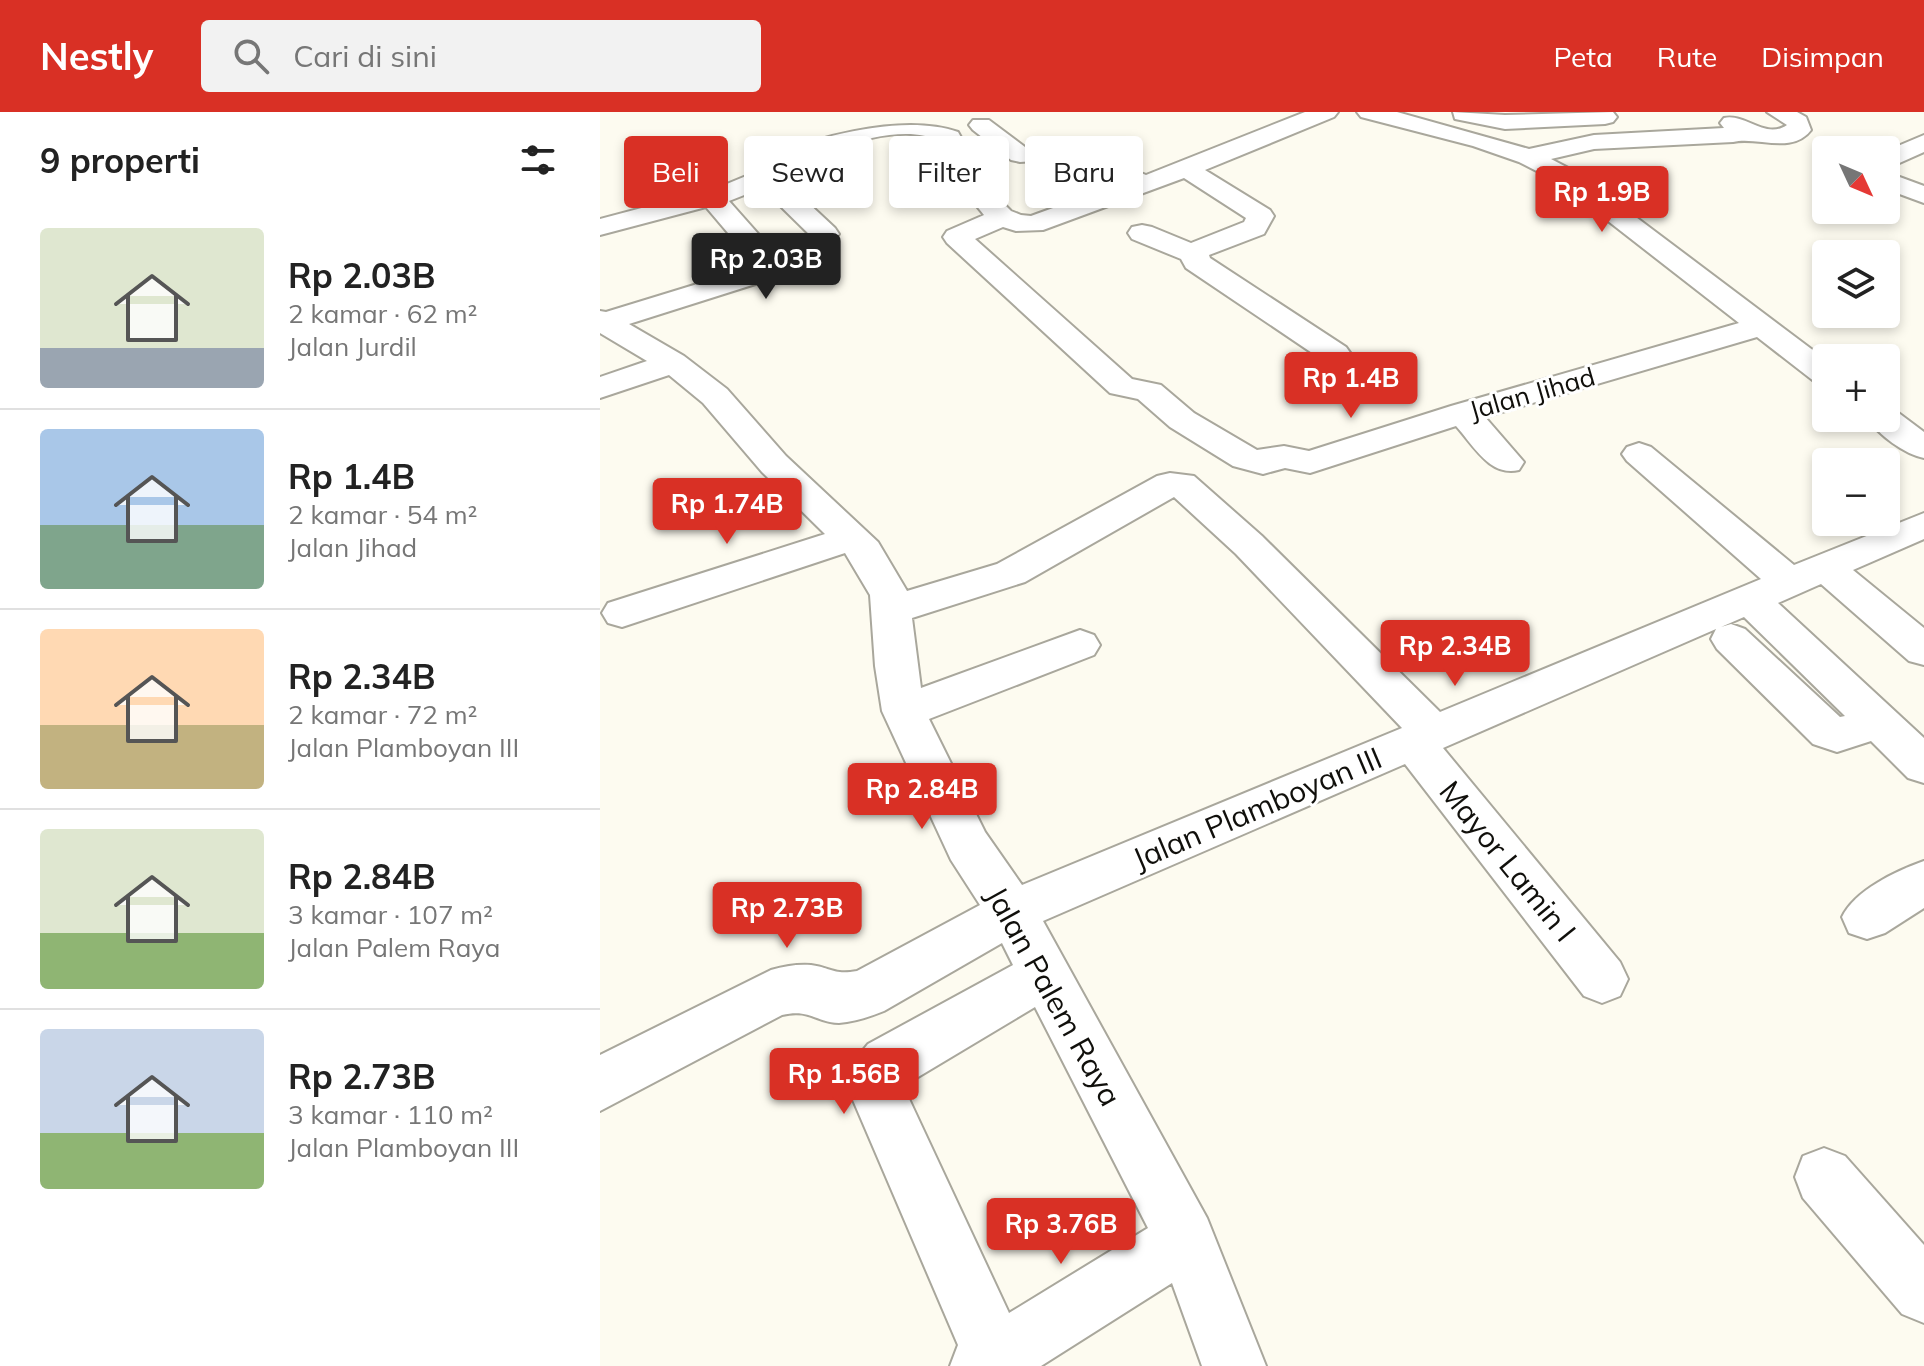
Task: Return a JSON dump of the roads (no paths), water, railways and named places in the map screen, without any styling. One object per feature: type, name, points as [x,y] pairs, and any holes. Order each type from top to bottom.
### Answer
[{"type":"street","points":[[860,136],[887,128],[923,127],[949,137],[975,189],[1003,217],[1021,225],[1033,224],[1186,169],[1326,112]]},
{"type":"street","points":[[1369,112],[1414,118],[1528,157],[1591,192],[1812,364]]},
{"type":"street","points":[[1457,112],[1505,122],[1630,115]]},
{"type":"street","points":[[1528,157],[1594,142],[1733,135],[1737,122],[1765,136],[1792,123]]},
{"type":"street","points":[[981,125],[1020,155],[1069,151],[1145,184]]},
{"type":"street","points":[[1900,154],[1924,142]]},
{"type":"street","points":[[1142,233],[1195,254],[1254,228],[1261,216],[1186,169]]},
{"type":"street","points":[[1900,186],[1924,195]]},
{"type":"street","points":[[600,227],[673,208]]},
{"type":"street","points":[[602,323],[771,270],[772,267],[721,208]]},
{"type":"street","points":[[798,208],[825,234]]},
{"type":"street","name":"Jalan Jihad","points":[[1003,217],[957,237],[1121,386],[1149,392],[1182,420],[1245,458],[1263,463],[1284,457],[1310,462],[1463,413],[1761,326]]},
{"type":"street","points":[[1195,254],[1196,262],[1335,354]]},
{"type":"street","name":"Jalan Palem Raya","points":[[602,323],[673,363],[715,396],[774,464],[865,551],[890,595],[896,666],[904,711],[968,846],[1012,912],[1186,1239],[1234,1366]]},
{"type":"street","points":[[600,388],[673,363]]},
{"type":"street","points":[[1463,413],[1507,462]]},
{"type":"street","points":[[1900,430],[1924,448]]},
{"type":"street","points":[[1639,454],[1806,574],[1924,650]]},
{"type":"street","name":"Mayor Lamin I","points":[[893,610],[1011,573],[1146,496],[1170,484],[1181,484],[1249,545],[1424,738],[1602,979]]},
{"type":"street","name":"Jalan Plamboyan III","points":[[600,1084],[771,994],[794,988],[816,990],[836,999],[865,994],[1012,912],[1924,525]]},
{"type":"street","points":[[622,613],[852,538]]},
{"type":"street","points":[[1750,600],[1924,765]]},
{"type":"street","points":[[1731,639],[1828,732],[1837,735],[1877,722]]},
{"type":"street","points":[[904,711],[1080,645]]},
{"type":"street","points":[[1867,917],[1924,882]]},
{"type":"street","points":[[1045,974],[887,1063],[878,1074],[875,1086],[989,1362],[1186,1239]]},
{"type":"street","points":[[1824,1177],[1924,1292]]}]
